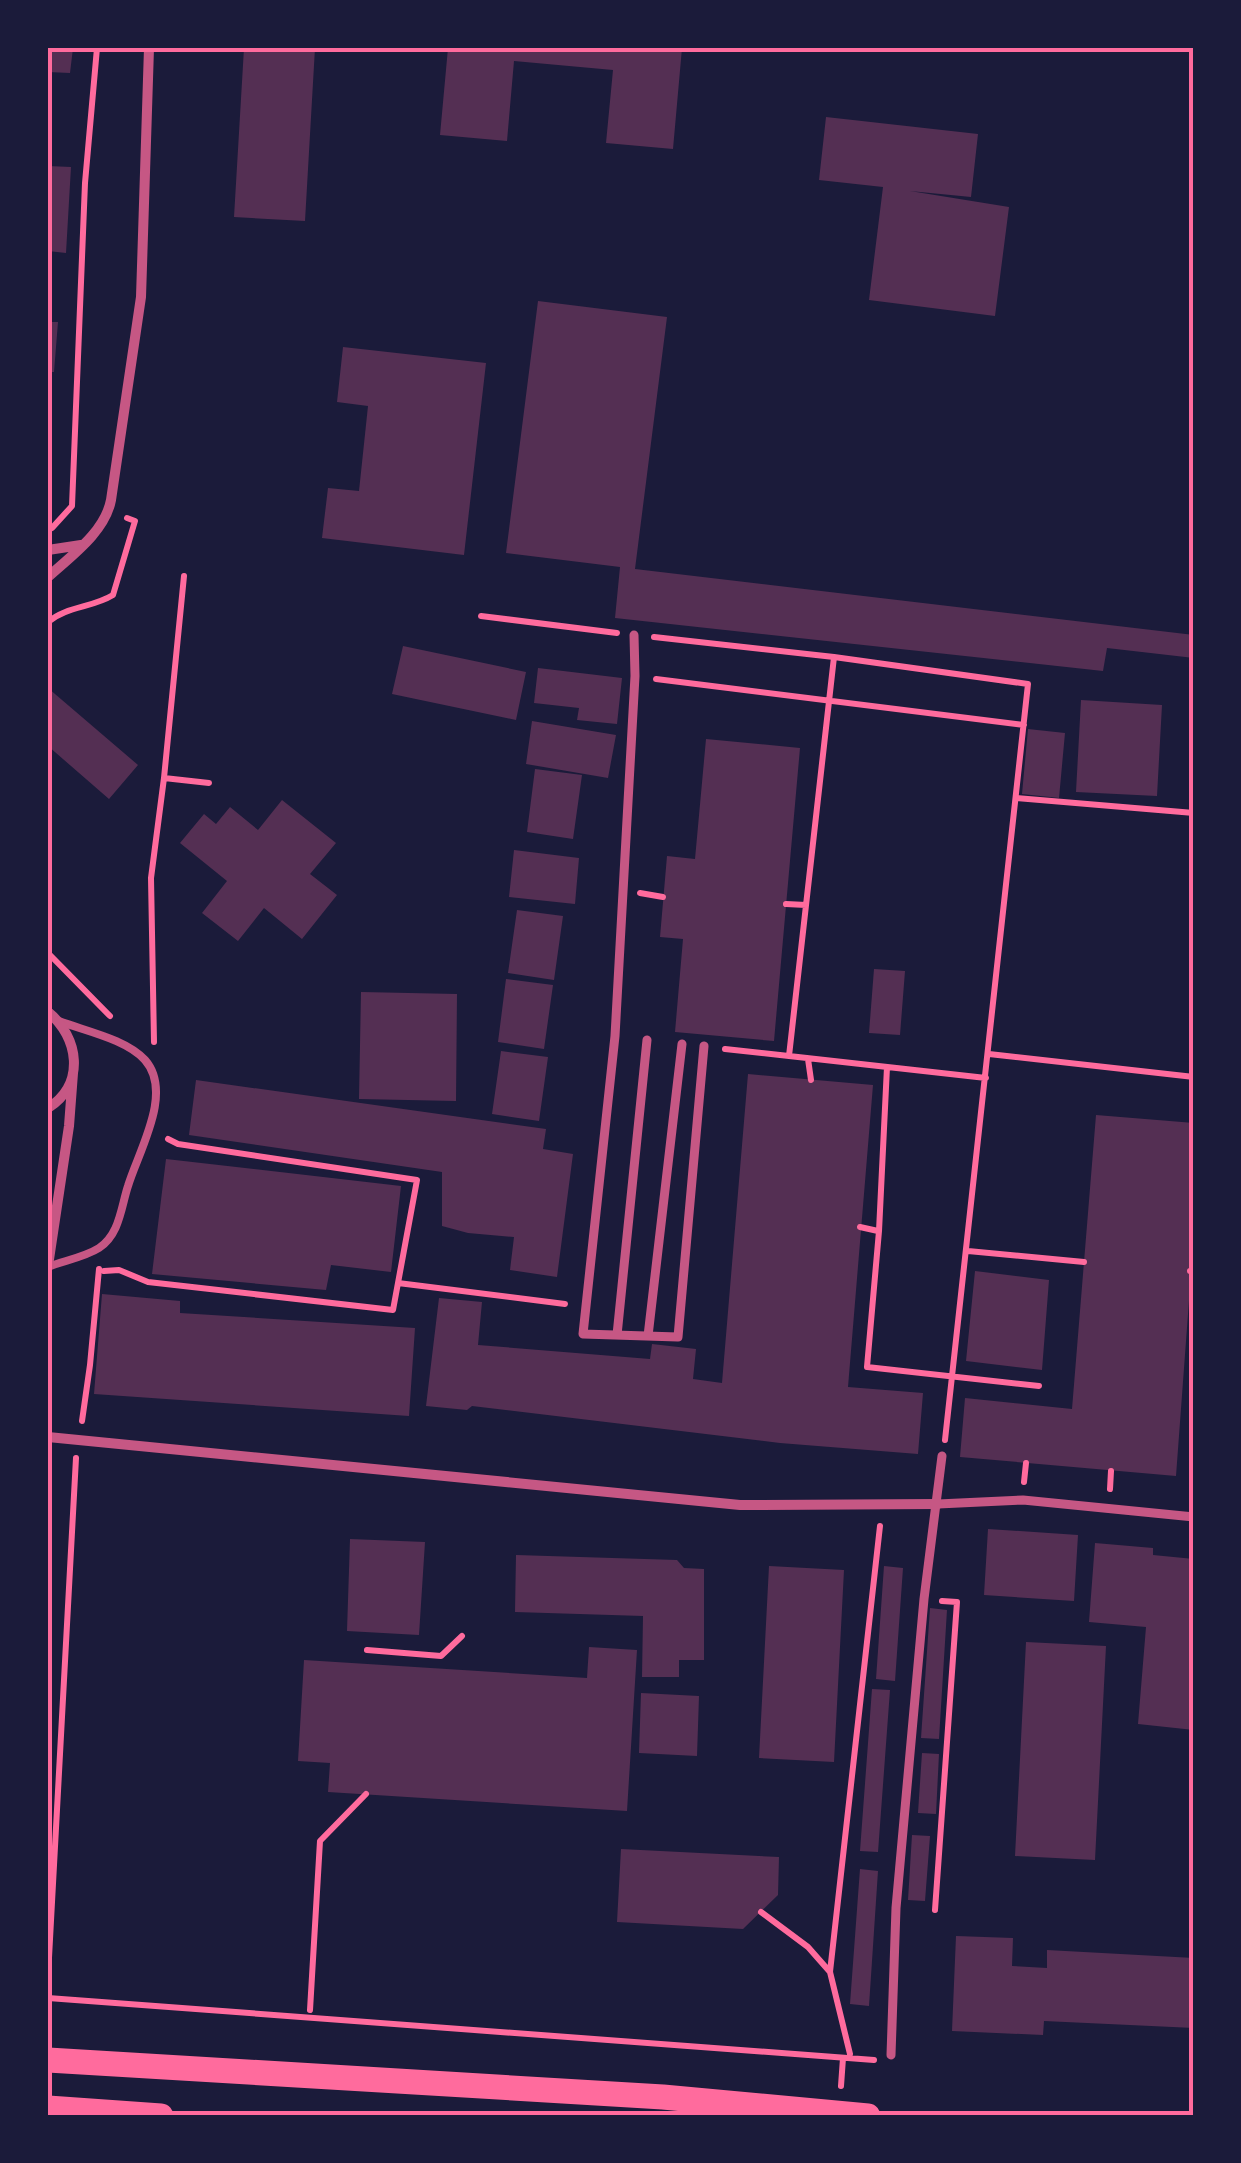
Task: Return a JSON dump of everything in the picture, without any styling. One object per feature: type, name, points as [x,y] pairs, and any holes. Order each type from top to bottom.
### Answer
[{"type":"main road","points":[[48,2060],[663,2098],[868,2116]]},
{"type":"main road","points":[[48,2108],[161,2116]]},
{"type":"street","points":[[48,577],[85,544],[109,511],[141,297],[149,48]]},
{"type":"street","points":[[48,550],[85,544]]},
{"type":"street","points":[[634,635],[615,1036],[583,1334],[678,1337],[704,1046]]},
{"type":"street","points":[[48,1012],[70,1036],[75,1055],[70,1126],[48,1266]]},
{"type":"street","points":[[617,1335],[647,1040]]},
{"type":"street","points":[[648,1336],[682,1044]]},
{"type":"street","points":[[48,1108],[66,1090],[73,1073]]},
{"type":"street","points":[[48,1436],[740,1506],[1023,1500],[1194,1517]]},
{"type":"street","points":[[890,2058],[896,1908],[924,1599],[942,1456]]},
{"type":"lane","points":[[48,1266],[99,1248],[123,1213],[128,1186],[152,1123],[155,1089],[146,1061],[128,1048],[60,1021]]},
{"type":"path","points":[[48,532],[72,506],[85,183],[97,48]]},
{"type":"path","points":[[154,1042],[151,878],[184,576]]},
{"type":"path","points":[[481,616],[834,656],[1028,684],[954,1377],[942,1456]]},
{"type":"path","points":[[834,656],[790,1056],[986,1078]]},
{"type":"path","points":[[635,676],[1024,725]]},
{"type":"path","points":[[164,778],[209,782]]},
{"type":"path","points":[[1016,798],[1194,813]]},
{"type":"path","points":[[786,904],[806,905]]},
{"type":"path","points":[[48,952],[102,1006],[120,1028],[128,1048]]},
{"type":"path","points":[[989,1054],[1194,1078]]},
{"type":"path","points":[[808,1059],[811,1080]]},
{"type":"path","points":[[887,1068],[867,1366],[1039,1386]]},
{"type":"path","points":[[98,1272],[119,1270],[148,1282],[393,1310],[416,1180],[178,1144],[157,1134]]},
{"type":"path","points":[[860,1227],[879,1231]]},
{"type":"path","points":[[48,1976],[71,1522],[99,1248]]},
{"type":"path","points":[[968,1251],[1084,1262]]},
{"type":"path","points":[[398,1283],[586,1307]]},
{"type":"path","points":[[850,2054],[830,1972],[882,1504]]},
{"type":"path","points":[[924,1599],[956,1602],[935,1910]]},
{"type":"path","points":[[367,1650],[440,1656],[462,1636]]},
{"type":"path","points":[[310,2010],[320,1840],[366,1794]]},
{"type":"path","points":[[760,1912],[808,1947],[830,1972]]},
{"type":"path","points":[[48,1998],[890,2058]]},
{"type":"building","points":[[48,48],[73,48],[70,73],[48,72]]},
{"type":"building","points":[[244,48],[315,48],[305,221],[234,217]]},
{"type":"building","points":[[448,48],[682,48],[673,149],[606,143],[613,70],[514,61],[507,141],[440,135]]},
{"type":"building","points":[[826,117],[978,134],[971,197],[910,191],[1009,207],[995,316],[869,300],[883,187],[819,180]]},
{"type":"building","points":[[48,166],[71,167],[66,253],[48,251]]},
{"type":"building","points":[[538,301],[667,317],[635,569],[1194,635],[1194,658],[1107,648],[1103,671],[615,618],[620,567],[506,553]]},
{"type":"building","points":[[48,322],[58,322],[54,372],[48,372]]},
{"type":"building","points":[[343,347],[486,363],[464,555],[322,538],[328,488],[359,491],[368,406],[337,402]]},
{"type":"building","points":[[403,646],[526,672],[516,720],[392,694]]},
{"type":"building","points":[[538,668],[622,678],[617,724],[577,720],[579,708],[534,703]]},
{"type":"building","points":[[48,688],[138,765],[109,799],[48,746]]},
{"type":"building","points":[[1081,700],[1162,705],[1157,796],[1076,792]]},
{"type":"building","points":[[532,721],[616,735],[608,778],[526,764]]},
{"type":"building","points":[[1028,729],[1065,733],[1059,798],[1022,794]]},
{"type":"building","points":[[706,739],[800,748],[774,1041],[675,1032],[683,939],[660,937],[667,856],[695,859]]},
{"type":"building","points":[[535,769],[582,775],[573,839],[527,832]]},
{"type":"building","points":[[282,800],[336,843],[310,874],[337,895],[302,939],[264,908],[238,941],[202,913],[227,881],[180,843],[204,814],[216,824],[230,807],[258,830]]},
{"type":"building","points":[[514,850],[579,858],[575,904],[509,897]]},
{"type":"building","points":[[517,910],[563,916],[554,980],[508,973]]},
{"type":"building","points":[[874,969],[905,971],[900,1035],[869,1033]]},
{"type":"building","points":[[506,979],[553,985],[544,1049],[498,1042]]},
{"type":"building","points":[[361,992],[457,994],[456,1101],[359,1099]]},
{"type":"building","points":[[501,1051],[548,1057],[539,1121],[492,1114]]},
{"type":"building","points":[[748,1074],[873,1085],[848,1387],[923,1393],[918,1454],[780,1443],[472,1406],[467,1410],[426,1406],[439,1298],[482,1302],[478,1345],[650,1359],[652,1344],[696,1349],[693,1379],[722,1383]]},
{"type":"building","points":[[196,1080],[546,1129],[543,1149],[573,1154],[557,1277],[510,1270],[514,1237],[442,1226],[442,1172],[189,1135]]},
{"type":"building","points":[[1096,1115],[1194,1123],[1194,1233],[1176,1476],[960,1457],[965,1398],[1072,1409]]},
{"type":"building","points":[[166,1159],[401,1186],[391,1272],[331,1265],[326,1290],[152,1274]]},
{"type":"building","points":[[975,1271],[1049,1280],[1042,1370],[966,1361]]},
{"type":"building","points":[[102,1294],[180,1301],[180,1313],[415,1328],[409,1416],[94,1394]]},
{"type":"building","points":[[988,1529],[1078,1535],[1074,1601],[984,1595]]},
{"type":"building","points":[[350,1539],[425,1542],[419,1635],[347,1631]]},
{"type":"building","points":[[1095,1543],[1153,1548],[1153,1555],[1194,1559],[1194,1730],[1138,1724],[1146,1627],[1089,1622]]},
{"type":"building","points":[[516,1555],[677,1560],[684,1568],[704,1569],[704,1660],[679,1660],[679,1677],[642,1677],[643,1616],[515,1612]]},
{"type":"building","points":[[769,1566],[844,1570],[834,1762],[759,1758]]},
{"type":"building","points":[[884,1566],[903,1568],[895,1681],[876,1679]]},
{"type":"building","points":[[930,1608],[947,1610],[939,1739],[921,1738]]},
{"type":"building","points":[[1026,1642],[1106,1646],[1095,1860],[1015,1856]]},
{"type":"building","points":[[589,1647],[637,1650],[627,1811],[328,1792],[330,1763],[298,1761],[304,1660],[587,1678]]},
{"type":"building","points":[[872,1689],[890,1690],[878,1852],[860,1851]]},
{"type":"building","points":[[641,1693],[699,1696],[697,1756],[639,1753]]},
{"type":"building","points":[[922,1753],[939,1754],[936,1814],[918,1813]]},
{"type":"building","points":[[912,1835],[930,1836],[925,1901],[908,1900]]},
{"type":"building","points":[[621,1849],[779,1857],[778,1895],[743,1929],[617,1922]]},
{"type":"building","points":[[860,1869],[878,1871],[869,2006],[850,2004]]},
{"type":"building","points":[[956,1936],[1013,1938],[1012,1966],[1047,1968],[1047,1950],[1194,1958],[1194,2028],[1044,2021],[1043,2035],[952,2031]]}]
